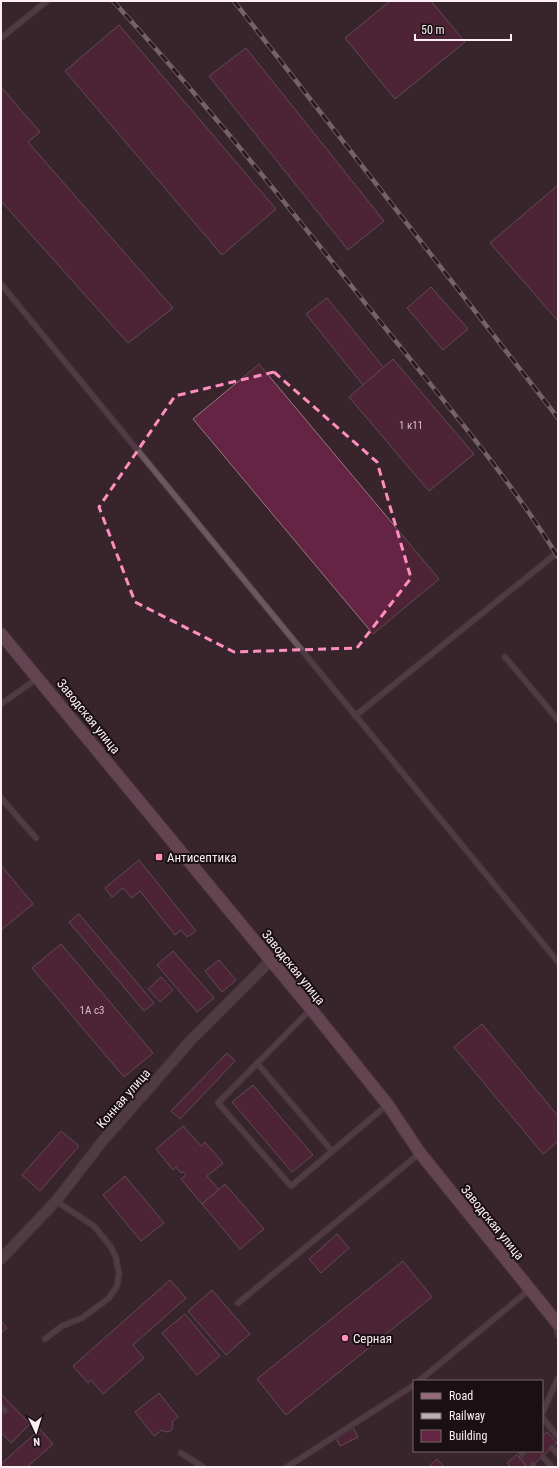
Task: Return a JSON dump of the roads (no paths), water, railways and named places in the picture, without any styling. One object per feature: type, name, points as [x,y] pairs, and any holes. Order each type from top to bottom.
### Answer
[{"type":"street","name":"Заводская улица","points":[[1,634],[311,1009],[388,1105],[420,1154],[557,1322]]},
{"type":"street","name":"Конная улица","points":[[1,1259],[56,1201],[101,1143],[192,1039],[271,960]]},
{"type":"lane","points":[[1,38],[47,1]]},
{"type":"lane","points":[[1,284],[558,962]]},
{"type":"lane","points":[[355,716],[558,552]]},
{"type":"lane","points":[[505,657],[558,720]]},
{"type":"lane","points":[[1,704],[38,677]]},
{"type":"lane","points":[[1,798],[36,838]]},
{"type":"lane","points":[[311,1009],[218,1102],[291,1186],[388,1105]]},
{"type":"lane","points":[[257,1063],[332,1151]]},
{"type":"lane","points":[[238,1303],[420,1154]]},
{"type":"lane","points":[[45,1339],[62,1326],[82,1318],[109,1298],[117,1286],[119,1274],[116,1258],[111,1246],[94,1226],[56,1201]]},
{"type":"lane","points":[[420,1380],[530,1289]]},
{"type":"lane","points":[[557,1322],[558,1335]]},
{"type":"lane","points":[[543,1414],[558,1378]]},
{"type":"lane","points":[[287,1467],[413,1386]]},
{"type":"lane","points":[[543,1417],[558,1437]]},
{"type":"lane","points":[[552,1448],[558,1454]]},
{"type":"lane","points":[[181,1453],[203,1467]]},
{"type":"lane","points":[[543,1457],[554,1467],[558,1464]]},
{"type":"railway","points":[[113,1],[184,81],[252,163],[453,412],[497,469],[539,527],[558,557]]},
{"type":"railway","points":[[234,1],[558,418]]},
{"type":"place","name":"Антисептика","points":[[159,857]]},
{"type":"place","name":"Серная","points":[[345,1338]]}]
